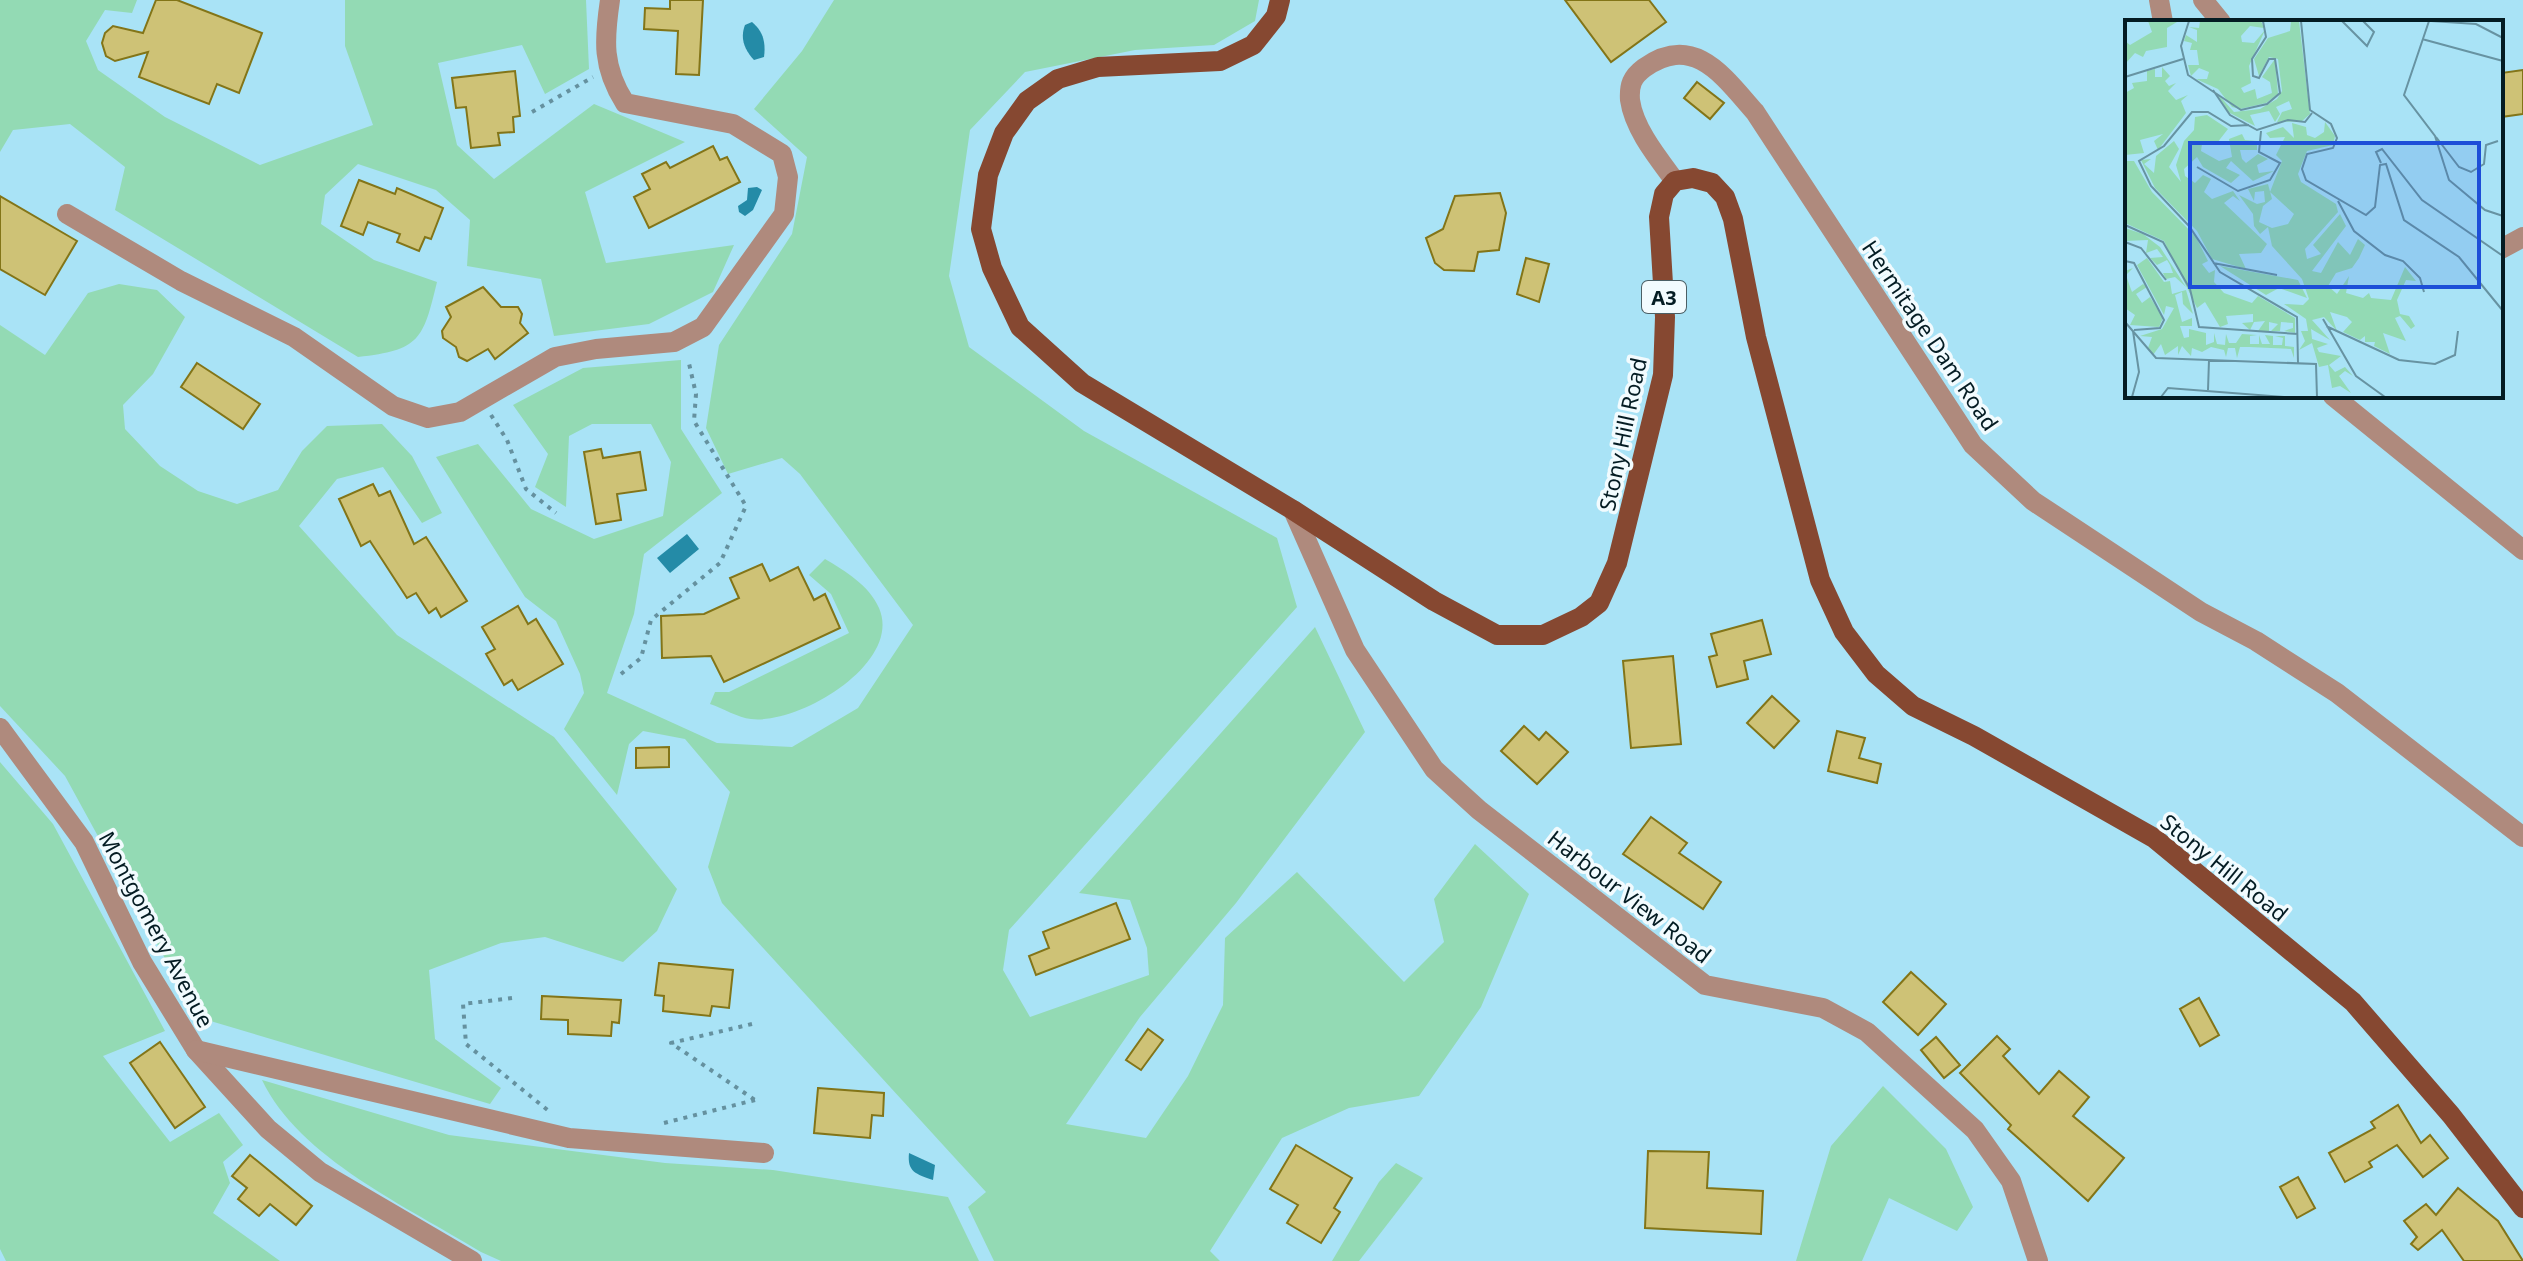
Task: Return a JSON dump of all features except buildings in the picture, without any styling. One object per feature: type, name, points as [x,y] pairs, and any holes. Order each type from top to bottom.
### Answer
[{"type":"main road","name":"Stony Hill Road","points":[[1280,0],[1276,16],[1253,45],[1220,61],[1098,67],[1058,79],[1027,101],[1004,133],[988,175],[981,229],[992,268],[1020,327],[1082,383],[1293,510],[1434,601],[1497,635],[1543,635],[1581,617],[1599,603],[1617,563],[1663,375],[1665,317],[1659,217],[1664,194],[1675,181],[1693,178],[1712,183],[1725,197],[1733,219],[1756,337],[1820,580],[1844,632],[1876,674],[1913,706],[1974,736],[2154,838],[2258,923],[2353,1002],[2451,1115],[2523,1208]]},
{"type":"street","points":[[67,214],[181,281],[294,337],[393,406],[428,418],[460,412],[555,357],[596,349],[674,342],[703,327],[784,214],[788,177],[782,154],[733,124],[625,103],[610,79],[605,37],[610,0]]},
{"type":"street","points":[[2159,0],[2163,20]]},
{"type":"street","points":[[2203,0],[2219,20]]},
{"type":"street","name":"Hermitage Dam Road","points":[[1675,181],[1650,146],[1631,104],[1630,85],[1636,74],[1657,59],[1681,54],[1705,61],[1718,70],[1755,112],[1973,445],[2033,501],[2201,612],[2256,641],[2337,693],[2523,837]]},
{"type":"street","points":[[2503,248],[2523,237]]},
{"type":"street","points":[[2335,398],[2523,550]]},
{"type":"street","name":"Harbour View Road","points":[[1293,510],[1355,650],[1434,769],[1479,810],[1705,985],[1823,1008],[1867,1032],[1975,1130],[2011,1181],[2038,1261]]},
{"type":"street","name":"Montgomery Avenue","points":[[0,728],[84,842],[142,962],[196,1050],[268,1129],[320,1172],[472,1261]]},
{"type":"street","points":[[196,1050],[582,1139],[764,1153]]},
{"type":"path","points":[[532,112],[609,67]]},
{"type":"path","points":[[621,674],[641,658],[651,620],[720,563],[746,506],[694,421],[696,394],[684,337]]},
{"type":"path","points":[[481,399],[507,440],[526,489],[556,513]]},
{"type":"path","points":[[512,998],[463,1004],[466,1044],[582,1139]]},
{"type":"path","points":[[654,1125],[755,1100],[671,1043],[752,1024]]},
{"type":"green space","points":[[0,0],[137,0],[132,13],[105,10],[86,41],[98,70],[165,117],[260,165],[373,125],[345,46],[345,0],[586,0],[589,69],[545,94],[522,45],[438,63],[457,145],[494,179],[594,104],[685,142],[585,192],[606,263],[734,245],[713,292],[649,324],[554,336],[541,279],[467,266],[470,220],[436,190],[358,164],[325,195],[321,224],[374,260],[437,282],[427,317],[416,339],[395,350],[358,357],[115,210],[125,167],[70,124],[13,130],[0,152]]},
{"type":"green space","points":[[834,0],[1259,0],[1255,21],[1214,45],[1135,50],[1025,72],[970,130],[949,276],[969,347],[1084,431],[1277,538],[1297,607],[1009,930],[1003,970],[1030,1017],[1149,975],[1147,948],[1130,900],[1079,893],[1315,627],[1365,732],[1236,903],[1140,1017],[1066,1124],[1146,1138],[1188,1076],[1223,1005],[1225,938],[1297,872],[1404,982],[1444,942],[1434,899],[1475,844],[1529,894],[1481,1007],[1419,1096],[1349,1108],[1282,1138],[1210,1251],[1220,1261],[994,1261],[968,1207],[986,1192],[722,903],[708,867],[730,792],[685,739],[643,731],[629,744],[617,795],[564,729],[584,693],[580,674],[556,621],[525,597],[436,457],[478,444],[531,509],[594,539],[663,516],[671,462],[651,424],[592,424],[569,436],[566,507],[535,487],[548,454],[513,405],[583,368],[681,360],[681,429],[722,493],[644,554],[634,614],[607,693],[717,743],[792,747],[858,708],[913,625],[800,474],[782,458],[728,474],[706,428],[719,345],[792,234],[807,157],[754,109],[802,51]]},
{"type":"green space","points":[[119,284],[157,290],[185,317],[153,374],[123,405],[125,429],[160,466],[198,491],[237,504],[278,490],[302,451],[327,426],[382,424],[412,456],[442,513],[422,523],[383,467],[337,479],[299,526],[397,635],[554,737],[677,889],[657,931],[623,962],[545,937],[501,943],[429,970],[435,1039],[501,1088],[490,1104],[197,1017],[65,776],[0,706],[0,325],[45,355],[88,293]]},
{"type":"green space","points":[[825,559],[863,586],[879,608],[882,629],[876,649],[862,669],[819,701],[771,718],[746,718],[710,704],[715,692],[729,692],[849,633],[831,594],[809,575]]},
{"type":"green space","points":[[0,762],[53,824],[165,1031],[103,1056],[170,1142],[219,1113],[243,1145],[223,1162],[230,1183],[213,1213],[280,1261],[6,1261],[0,1249]]},
{"type":"green space","points":[[262,1080],[449,1135],[665,1163],[773,1170],[948,1197],[979,1261],[501,1261],[389,1198],[328,1157],[279,1108]]},
{"type":"green space","points":[[1883,1086],[1946,1149],[1973,1207],[1957,1231],[1889,1198],[1862,1261],[1796,1261],[1831,1146]]},
{"type":"green space","points":[[1396,1163],[1423,1178],[1359,1261],[1332,1261],[1379,1182]]},
{"type":"water","points":[[752,22],[761,33],[765,46],[764,57],[754,60],[745,48],[743,39],[745,25]]},
{"type":"water","points":[[748,188],[762,190],[753,210],[745,216],[739,212],[738,206],[747,200]]},
{"type":"water","points":[[687,534],[699,549],[670,573],[657,558]]},
{"type":"water","points":[[909,1153],[935,1165],[933,1180],[911,1168]]}]
